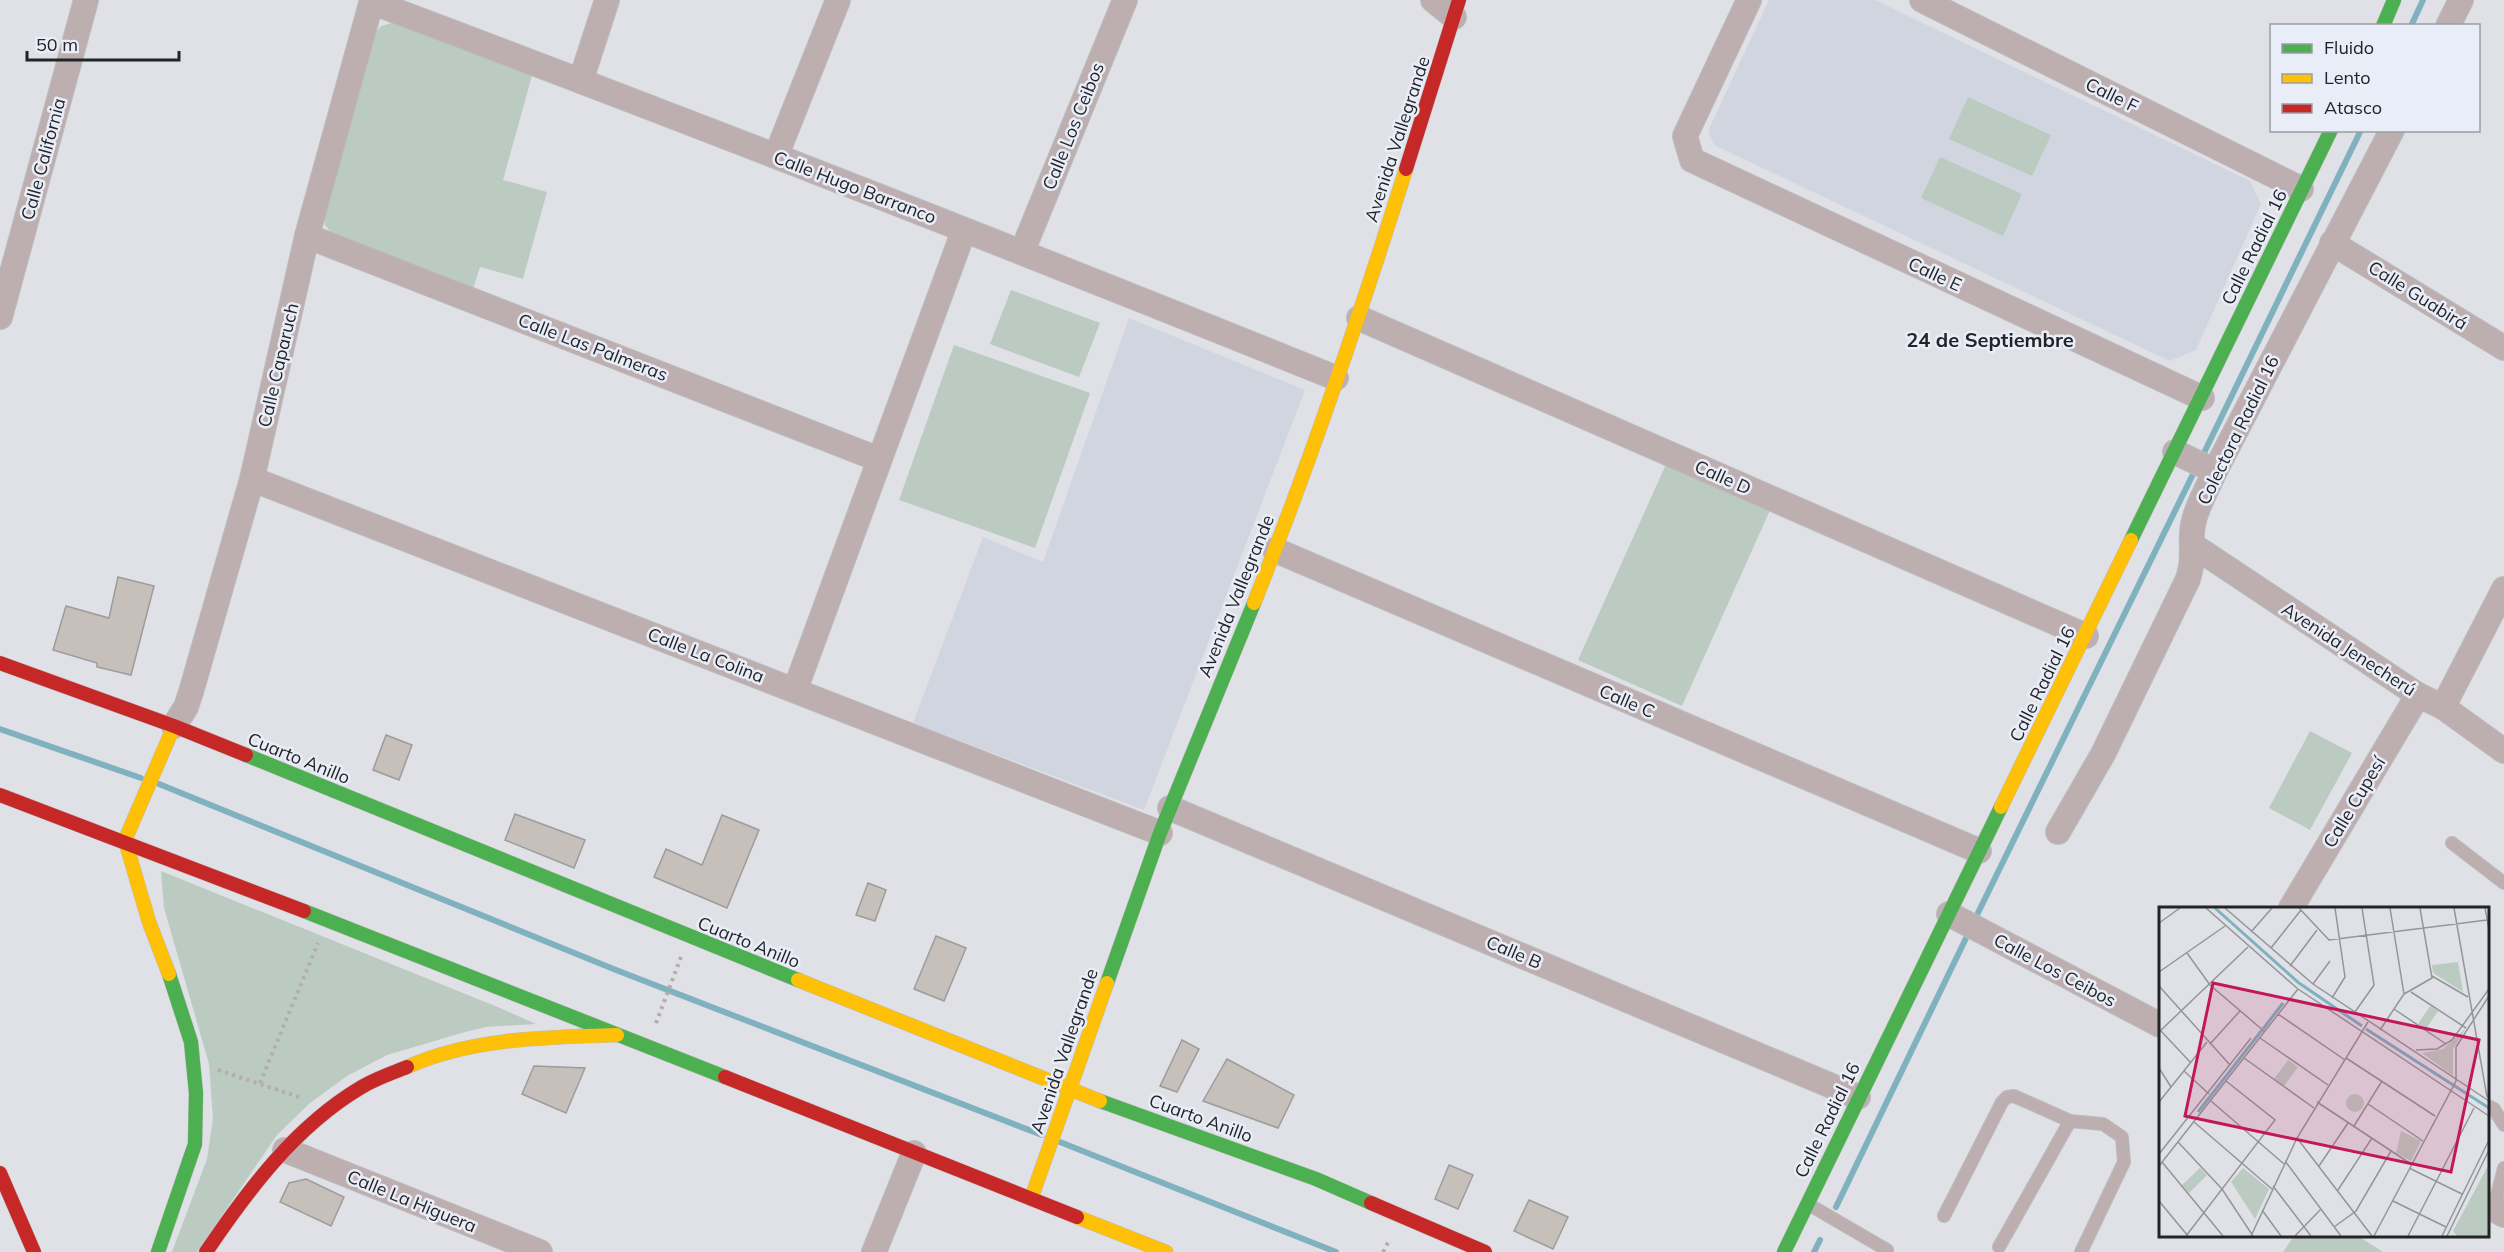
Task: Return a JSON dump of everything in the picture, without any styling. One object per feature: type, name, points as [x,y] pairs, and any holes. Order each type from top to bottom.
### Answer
[{"type":"main road","points":[[2384,24],[2394,0]]},
{"type":"main road","name":"Avenida Vallegrande","points":[[1031,1199],[1160,832],[1275,550],[1359,318],[1456,9]]},
{"type":"main road","name":"Calle Radial 16","points":[[1784,1252],[2086,636],[2197,463],[2202,398],[2330,132]]},
{"type":"main road","name":"Cuarto Anillo","points":[[0,663],[174,726],[1070,1090],[1316,1179],[1485,1252]]},
{"type":"main road","points":[[158,1252],[195,1144],[196,1093],[191,1042],[172,980],[148,922],[125,840],[174,726]]},
{"type":"main road","points":[[0,795],[125,840],[1166,1252]]},
{"type":"main road","points":[[206,1252],[241,1200],[285,1150],[315,1120],[361,1087],[431,1056],[531,1038],[617,1035]]},
{"type":"main road","points":[[0,1173],[33,1252]]},
{"type":"street","name":"Calle California","points":[[0,317],[86,0]]},
{"type":"street","points":[[581,80],[608,0]]},
{"type":"street","points":[[776,156],[838,0]]},
{"type":"street","name":"Calle Los Ceibos","points":[[1022,252],[1125,0]]},
{"type":"street","points":[[1433,0],[1456,9]]},
{"type":"street","name":"Calle E","points":[[1749,0],[1684,136],[1692,160],[2202,398]]},
{"type":"street","name":"Calle F","points":[[1922,0],[2301,189]]},
{"type":"street","points":[[2449,24],[2461,0]]},
{"type":"street","name":"Calle Hugo Barranco","points":[[372,1],[1022,252],[1336,378]]},
{"type":"street","name":"Calle Caparuch","points":[[174,726],[186,707],[191,692],[252,479],[307,236],[372,1]]},
{"type":"street","name":"Colectora Radial 16","points":[[2058,832],[2103,754],[2188,579],[2194,546],[2192,533],[2195,520],[2197,463],[2332,243],[2391,132]]},
{"type":"street","points":[[795,690],[964,230]]},
{"type":"street","name":"Calle Las Palmeras","points":[[307,236],[878,459]]},
{"type":"street","name":"Calle Guabirá","points":[[2332,243],[2504,348]]},
{"type":"street","name":"Calle D","points":[[1359,318],[2086,636]]},
{"type":"street","name":"Calle La Colina","points":[[252,479],[1160,832]]},
{"type":"street","name":"Avenida Jenecherú","points":[[2194,546],[2418,695],[2443,707],[2504,751]]},
{"type":"street","name":"Calle C","points":[[1275,550],[1979,851]]},
{"type":"street","points":[[2443,707],[2504,589]]},
{"type":"street","name":"Calle Cupesí","points":[[2292,907],[2418,695]]},
{"type":"street","name":"Calle B","points":[[1170,808],[1858,1097]]},
{"type":"street","name":"Calle Los Ceibos","points":[[1949,914],[2159,1024]]},
{"type":"street","name":"Calle La Higuera","points":[[285,1150],[540,1252]]},
{"type":"street","points":[[874,1252],[914,1153]]},
{"type":"lane","points":[[2452,843],[2504,883]]},
{"type":"lane","points":[[1944,1216],[2002,1102],[2007,1097],[2014,1096],[2070,1121],[2103,1124],[2121,1137],[2124,1162],[2081,1252]]},
{"type":"lane","points":[[2489,1107],[2494,1109],[2504,1125]]},
{"type":"lane","points":[[2000,1247],[2070,1121]]},
{"type":"lane","points":[[2496,1210],[2497,1195],[2504,1168]]},
{"type":"lane","points":[[1806,1204],[1888,1251]]},
{"type":"path","points":[[260,1083],[318,942]]},
{"type":"path","points":[[661,1010],[672,982]]},
{"type":"path","points":[[216,1069],[305,1099]]},
{"type":"shaded area","points":[[1769,0],[1875,0],[2250,181],[2261,204],[2196,350],[2170,361],[1714,145],[1708,131]]},
{"type":"shaded area","points":[[396,22],[533,72],[503,180],[547,192],[523,279],[480,267],[473,289],[332,234],[325,225],[324,215],[373,36],[381,26]]},
{"type":"shaded area","points":[[1968,97],[2051,135],[2032,176],[1949,139]]},
{"type":"shaded area","points":[[1940,157],[2022,194],[2003,236],[1921,198]]},
{"type":"shaded area","points":[[1011,290],[1100,323],[1079,377],[990,344]]},
{"type":"shaded area","points":[[1129,318],[1305,390],[1144,810],[913,723],[983,537],[1043,562]]},
{"type":"shaded area","points":[[954,345],[1090,393],[1035,548],[899,500]]},
{"type":"shaded area","points":[[1667,462],[1771,508],[1682,706],[1578,660]]},
{"type":"shaded area","points":[[2310,731],[2352,753],[2310,830],[2269,808]]},
{"type":"shaded area","points":[[161,871],[536,1024],[486,1027],[465,1032],[387,1055],[347,1076],[310,1103],[277,1135],[197,1252],[172,1252],[207,1159],[213,1118],[209,1064],[164,908]]},
{"type":"shaded area","points":[[2293,1237],[2360,1237],[2383,1252],[2283,1252]]},
{"type":"building","points":[[118,577],[154,586],[131,675],[97,667],[97,663],[53,650],[66,606],[109,618]]},
{"type":"building","points":[[386,735],[412,745],[399,780],[373,770]]},
{"type":"building","points":[[515,814],[585,840],[574,868],[505,840]]},
{"type":"building","points":[[722,815],[759,830],[727,908],[654,877],[666,849],[702,865]]},
{"type":"building","points":[[868,883],[886,890],[875,921],[856,915]]},
{"type":"building","points":[[936,936],[966,948],[944,1001],[914,989]]},
{"type":"building","points":[[1182,1040],[1199,1049],[1177,1092],[1160,1086]]},
{"type":"building","points":[[1227,1059],[1294,1095],[1278,1128],[1203,1101]]},
{"type":"building","points":[[534,1066],[585,1068],[566,1113],[522,1094]]},
{"type":"building","points":[[1449,1165],[1473,1175],[1458,1209],[1435,1199]]},
{"type":"building","points":[[306,1179],[344,1197],[331,1226],[280,1202],[289,1183]]},
{"type":"building","points":[[1529,1200],[1568,1217],[1553,1249],[1514,1231]]},
{"type":"waterway","points":[[2412,24],[2423,0]]},
{"type":"waterway","points":[[2201,459],[2360,132]]},
{"type":"waterway","points":[[1974,921],[2196,468]]},
{"type":"waterway","points":[[0,729],[141,778]]},
{"type":"waterway","points":[[159,784],[616,970],[1042,1135]]},
{"type":"waterway","points":[[1836,1207],[1969,932]]},
{"type":"waterway","points":[[1060,1142],[1336,1252]]},
{"type":"waterway","points":[[1814,1252],[1820,1240]]},
{"type":"traffic: fast","points":[[2384,24],[2394,0]]},
{"type":"traffic: fast","points":[[2131,540],[2330,132]]},
{"type":"traffic: fast","points":[[1107,983],[1160,833],[1254,603]]},
{"type":"traffic: fast","points":[[246,755],[798,980]]},
{"type":"traffic: fast","points":[[1784,1252],[2001,807]]},
{"type":"traffic: fast","points":[[304,911],[725,1077]]},
{"type":"traffic: fast","points":[[158,1252],[195,1144],[196,1093],[191,1042],[169,974]]},
{"type":"traffic: fast","points":[[1100,1101],[1316,1179],[1371,1203]]},
{"type":"traffic: slow","points":[[1254,603],[1334,388],[1406,169]]},
{"type":"traffic: slow","points":[[2001,807],[2131,540]]},
{"type":"traffic: slow","points":[[169,974],[149,922],[125,840],[174,726]]},
{"type":"traffic: slow","points":[[798,980],[1100,1101]]},
{"type":"traffic: slow","points":[[1031,1199],[1107,983]]},
{"type":"traffic: slow","points":[[407,1067],[432,1057],[483,1045],[537,1038],[617,1035]]},
{"type":"traffic: slow","points":[[1077,1217],[1166,1252]]},
{"type":"traffic: jam","points":[[1406,169],[1459,0]]},
{"type":"traffic: jam","points":[[0,663],[174,726],[246,755]]},
{"type":"traffic: jam","points":[[0,795],[304,911]]},
{"type":"traffic: jam","points":[[206,1252],[274,1161],[314,1121],[365,1085],[407,1067]]},
{"type":"traffic: jam","points":[[725,1077],[1077,1217]]},
{"type":"traffic: jam","points":[[0,1173],[34,1252]]},
{"type":"traffic: jam","points":[[1371,1203],[1485,1252]]},
{"type":"district","name":"24 de Septiembre","points":[[1990,339]]}]
